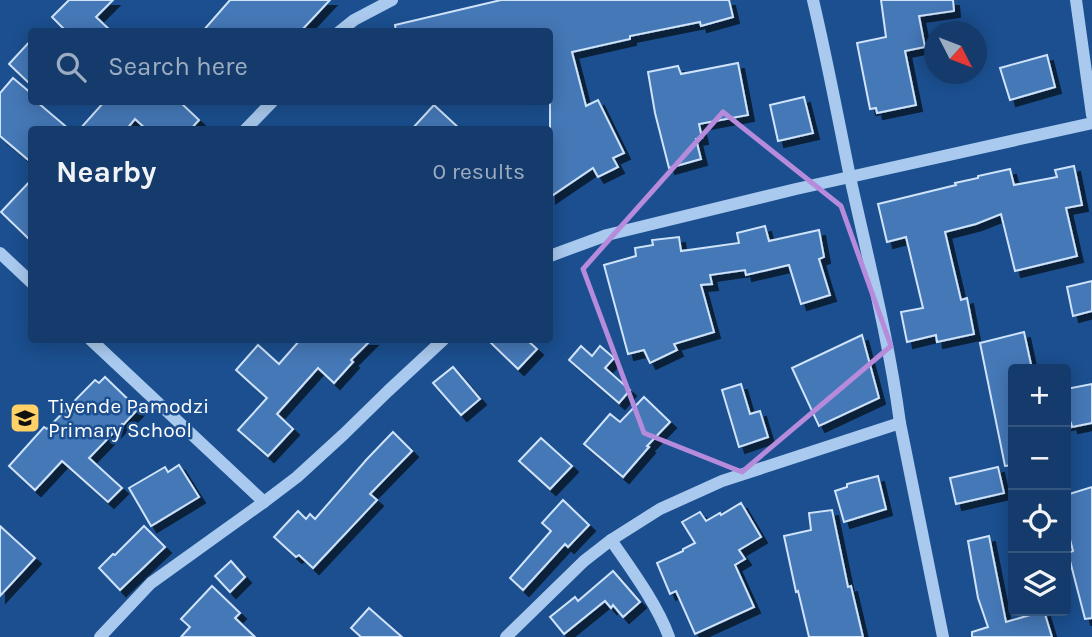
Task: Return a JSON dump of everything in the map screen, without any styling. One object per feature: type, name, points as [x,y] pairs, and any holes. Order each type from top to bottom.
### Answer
[{"type":"street","points":[[344,28],[392,0]]},
{"type":"street","points":[[813,0],[881,314],[943,637]]},
{"type":"street","points":[[1076,0],[1092,115]]},
{"type":"street","points":[[249,126],[268,105]]},
{"type":"street","points":[[553,255],[607,235],[796,188],[1092,123]]},
{"type":"street","points":[[0,253],[28,279]]},
{"type":"street","points":[[95,343],[264,502]]},
{"type":"street","points":[[100,637],[151,583],[297,477],[440,343]]},
{"type":"street","points":[[506,637],[584,561],[660,509],[722,481],[900,423]]},
{"type":"street","points":[[611,540],[665,626],[668,637]]},
{"type":"highlighted area","points":[[723,112],[841,206],[891,346],[742,472],[644,433],[583,269]]},
{"type":"building","points":[[69,0],[113,0],[96,17],[108,28],[63,28],[52,17]]},
{"type":"building","points":[[230,0],[330,0],[304,28],[206,28]]},
{"type":"building","points":[[501,0],[729,0],[733,17],[701,26],[700,22],[630,36],[630,39],[572,52],[586,106],[598,100],[624,153],[613,158],[618,167],[598,177],[593,168],[553,195],[553,126],[550,126],[550,105],[553,105],[553,28],[395,28],[395,25]]},
{"type":"building","points":[[881,0],[953,0],[954,11],[919,16],[924,47],[905,51],[916,105],[877,113],[876,108],[870,109],[857,43],[886,37]]},
{"type":"building","points":[[28,43],[28,82],[9,64]]},
{"type":"building","points":[[1047,55],[1055,87],[1010,100],[1000,68]]},
{"type":"building","points":[[738,63],[748,115],[699,124],[702,138],[696,139],[701,159],[669,168],[648,72],[678,66],[681,74]]},
{"type":"building","points":[[13,78],[28,91],[28,105],[41,105],[65,126],[28,126],[28,160],[0,136],[0,93]]},
{"type":"building","points":[[804,97],[813,133],[778,141],[770,105]]},
{"type":"building","points":[[101,105],[183,105],[199,120],[194,126],[143,126],[135,119],[129,126],[83,126]]},
{"type":"building","points":[[434,105],[457,126],[415,126]]},
{"type":"building","points":[[1074,166],[1082,205],[1066,208],[1077,256],[1015,271],[1001,214],[945,232],[961,300],[967,298],[974,334],[937,342],[936,335],[907,342],[901,312],[923,308],[906,237],[887,242],[878,204],[1010,169],[1014,185],[1057,177],[1055,170]]},
{"type":"building","points":[[28,183],[28,238],[1,212]]},
{"type":"building","points":[[765,226],[769,241],[819,230],[824,257],[819,259],[830,295],[801,304],[789,265],[746,275],[745,270],[710,275],[712,284],[701,285],[714,332],[674,344],[677,350],[650,363],[644,350],[628,354],[604,265],[636,256],[635,248],[653,245],[652,240],[679,237],[681,251],[739,243],[737,233]]},
{"type":"building","points":[[1092,281],[1092,311],[1073,316],[1067,287]]},
{"type":"building","points":[[1024,332],[1031,364],[1008,364],[1008,466],[1005,466],[980,343]]},
{"type":"building","points":[[862,335],[879,398],[819,426],[792,368]]},
{"type":"building","points":[[297,343],[368,343],[334,383],[318,368],[277,414],[293,429],[268,456],[238,430],[267,398],[236,370],[258,345],[279,364]]},
{"type":"building","points":[[491,343],[530,343],[537,349],[518,369]]},
{"type":"building","points":[[581,346],[592,356],[600,346],[614,358],[605,368],[630,390],[619,403],[569,360]]},
{"type":"building","points":[[453,367],[480,399],[461,415],[433,383]]},
{"type":"building","points":[[105,377],[138,409],[89,458],[122,488],[108,502],[62,461],[35,490],[9,466],[44,427],[47,429],[95,380],[99,383]]},
{"type":"building","points":[[741,384],[750,414],[760,411],[768,437],[739,447],[722,390]]},
{"type":"building","points":[[1092,384],[1092,423],[1072,427],[1071,388]]},
{"type":"building","points":[[644,397],[670,422],[623,477],[584,444],[610,414],[620,422]]},
{"type":"building","points":[[393,432],[412,451],[370,494],[377,500],[313,568],[274,537],[298,511],[306,519],[310,514],[315,519]]},
{"type":"building","points":[[541,438],[572,466],[550,489],[519,461]]},
{"type":"building","points":[[179,465],[199,497],[151,526],[129,488],[165,467],[168,472]]},
{"type":"building","points":[[998,467],[1004,493],[956,504],[950,478]]},
{"type":"building","points":[[878,476],[886,509],[844,522],[835,491],[847,487],[847,484]]},
{"type":"building","points":[[1092,487],[1092,618],[1085,619],[1071,565],[1071,493]]},
{"type":"building","points":[[563,500],[589,525],[568,547],[565,544],[523,590],[510,578],[551,531],[542,523]]},
{"type":"building","points":[[741,503],[761,537],[739,550],[745,559],[735,565],[754,607],[695,634],[676,591],[670,594],[657,563],[695,543],[682,522],[700,512],[706,521]]},
{"type":"building","points":[[832,510],[848,587],[851,586],[863,637],[809,637],[798,591],[796,592],[784,536],[811,530],[809,513]]},
{"type":"building","points":[[0,526],[35,558],[0,596]]},
{"type":"building","points":[[144,526],[165,547],[120,590],[99,568]]},
{"type":"building","points":[[989,536],[1006,622],[1027,616],[1046,616],[1052,637],[972,637],[972,632],[988,627],[978,598],[968,541]]},
{"type":"building","points":[[231,561],[245,577],[230,592],[215,576]]},
{"type":"building","points":[[613,571],[640,602],[623,617],[613,605],[611,608],[605,601],[564,634],[550,617],[575,597],[578,601]]},
{"type":"building","points":[[212,586],[240,613],[235,618],[255,637],[181,637],[190,627],[181,619]]},
{"type":"building","points":[[369,608],[402,637],[361,637],[351,628]]},
{"type":"place","name":"Tiyende Pamodzi Primary School","points":[[25,418]]}]
